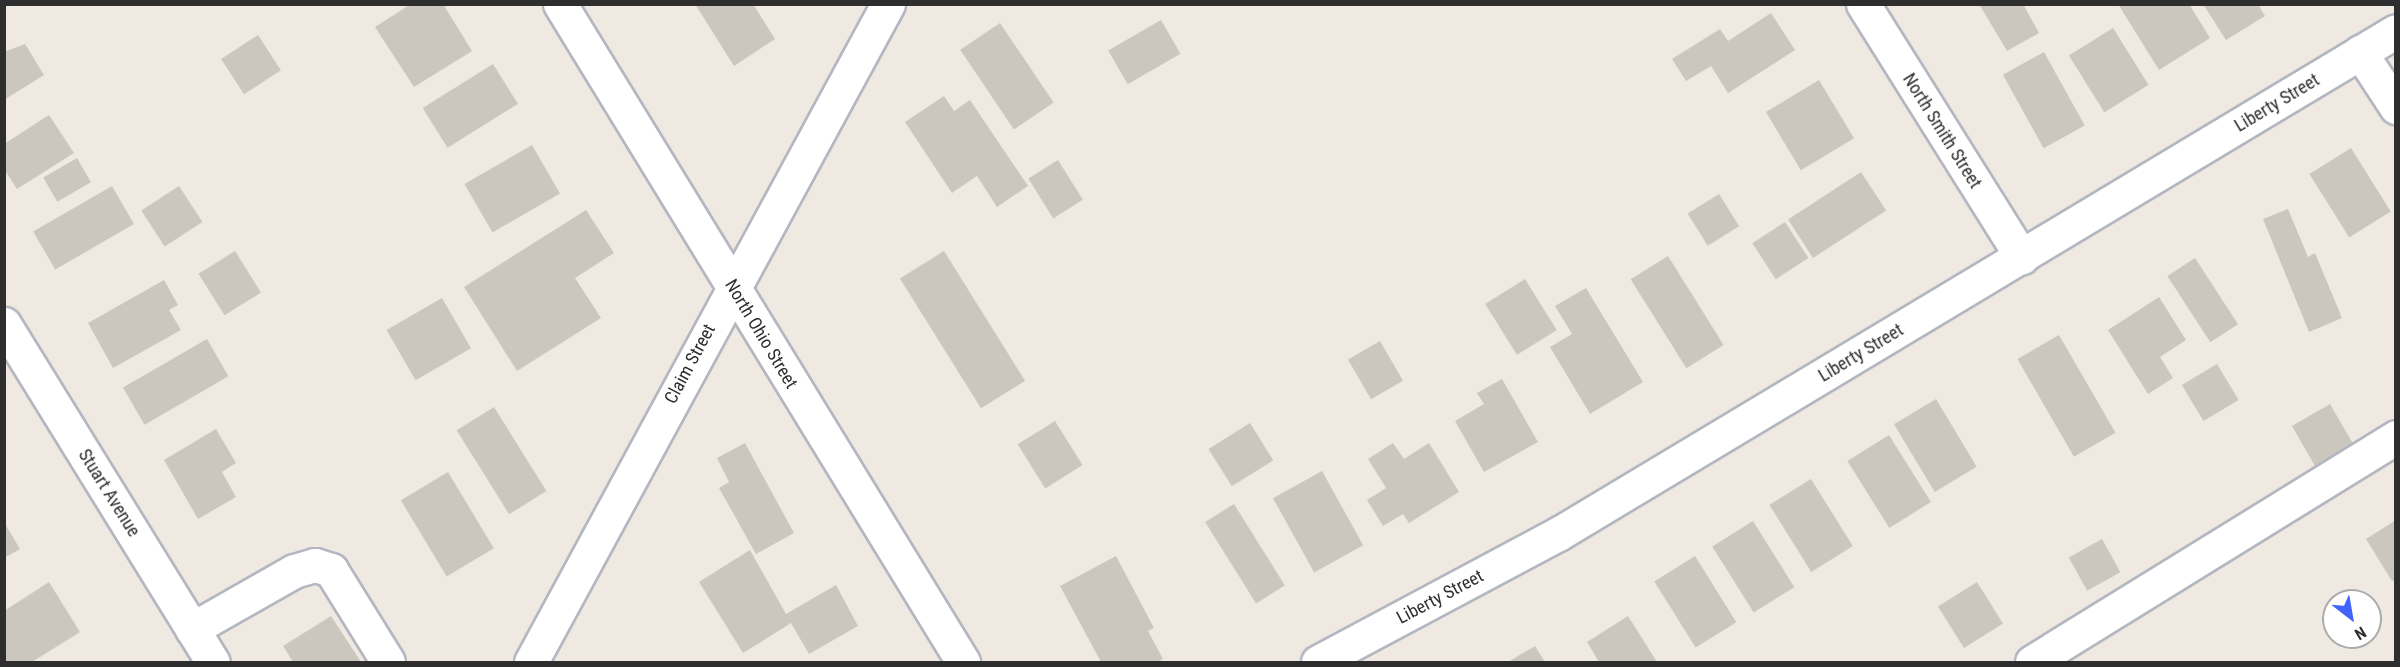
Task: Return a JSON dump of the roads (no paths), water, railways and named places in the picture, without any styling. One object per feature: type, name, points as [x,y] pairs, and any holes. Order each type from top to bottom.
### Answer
[{"type":"street","name":"North Ohio Street","points":[[560,4],[963,663]]},
{"type":"street","name":"Claim Street","points":[[531,663],[732,285],[888,4]]},
{"type":"street","name":"North Smith Street","points":[[1863,4],[2022,257]]},
{"type":"street","name":"Liberty Street","points":[[1318,663],[1558,534],[2396,31]]},
{"type":"street","points":[[2360,52],[2396,107]]},
{"type":"street","name":"Stuart Avenue","points":[[4,324],[213,663]]},
{"type":"street","points":[[2032,663],[2396,437]]},
{"type":"street","points":[[192,629],[294,571],[315,565],[331,570],[388,663]]}]
